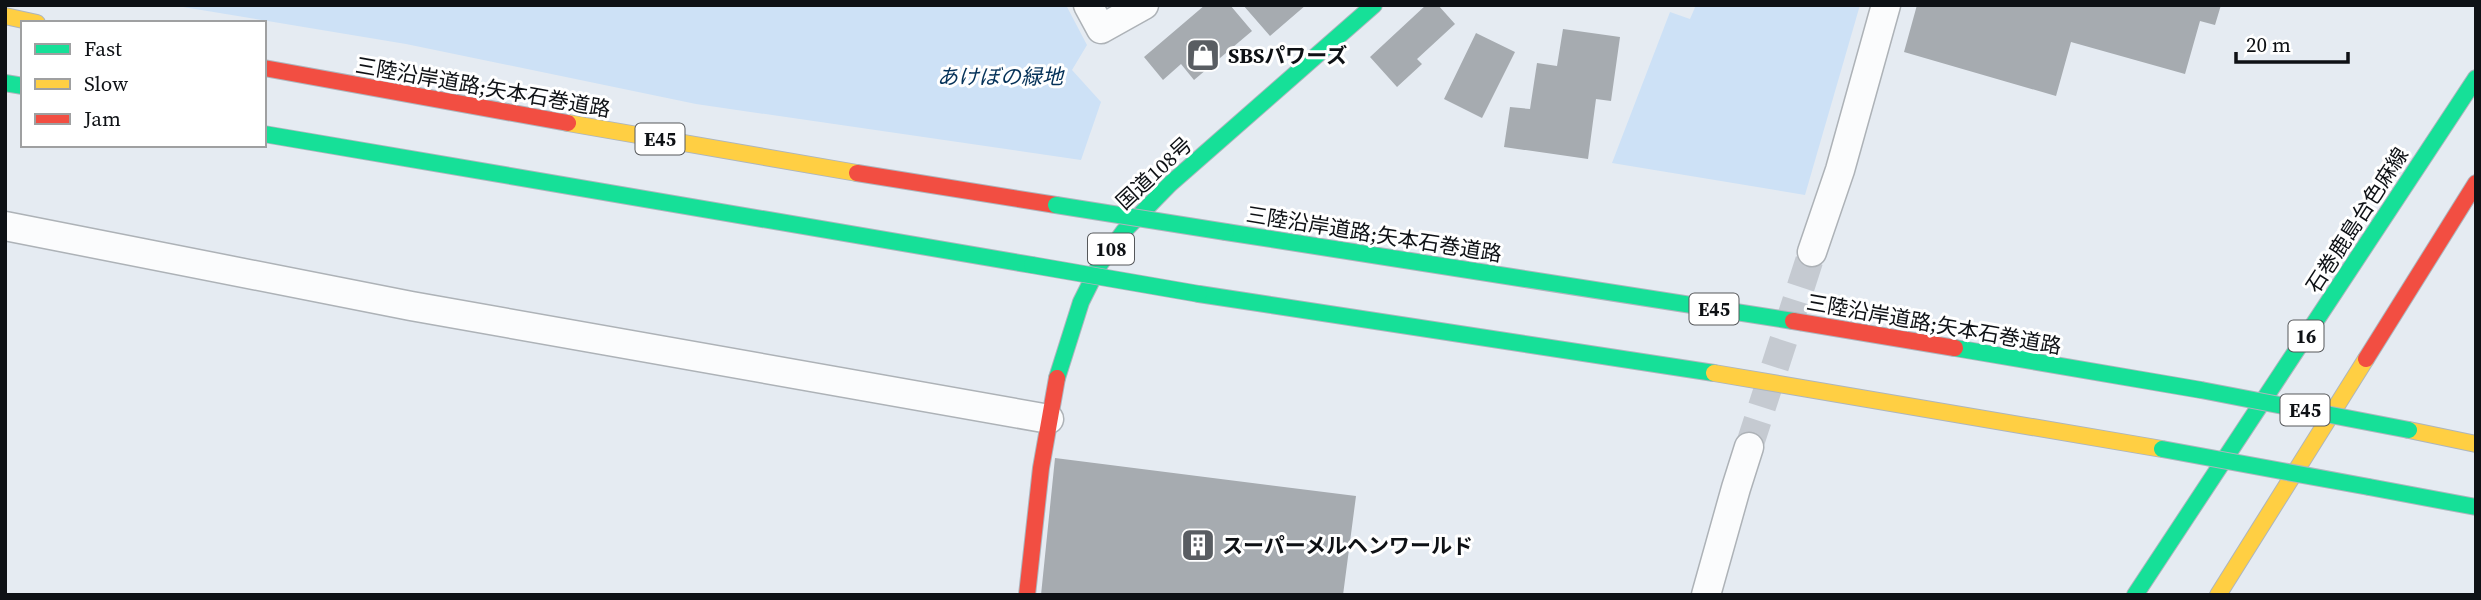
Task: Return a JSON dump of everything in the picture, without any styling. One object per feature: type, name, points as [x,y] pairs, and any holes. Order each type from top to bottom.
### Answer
[{"type":"main road","name":"国道108号","points":[[1027,595],[1049,419],[1064,350],[1079,307],[1100,263],[1125,229],[1187,169],[1374,5]]},
{"type":"main road","points":[[5,16],[28,21]]},
{"type":"main road","name":"三陸沿岸道路;矢本石巻道路","points":[[266,68],[741,154],[1809,324],[2201,390],[2476,444]]},
{"type":"main road","name":"石巻鹿島台色麻線","points":[[2135,595],[2476,78]]},
{"type":"main road","points":[[266,134],[1199,294],[1815,389],[2476,507]]},
{"type":"main road","points":[[2218,595],[2476,183]]},
{"type":"street","points":[[1088,5],[1101,29],[1144,5]]},
{"type":"street","points":[[1812,252],[1840,170],[1886,5]]},
{"type":"street","points":[[5,226],[411,306],[1049,419]]},
{"type":"street","points":[[1706,595],[1749,447]]},
{"type":"green space","name":"あけぼの緑地","points":[[171,5],[1066,5],[1087,45],[1072,70],[1101,102],[1081,160],[696,104],[406,44]]},
{"type":"green space","points":[[1696,5],[1860,5],[1805,195],[1612,163],[1670,12],[1690,19]]},
{"type":"building","points":[[1205,5],[1230,5],[1252,31],[1194,80],[1181,64],[1163,80],[1144,57]]},
{"type":"building","points":[[1243,5],[1306,5],[1270,36]]},
{"type":"building","points":[[1426,5],[1438,5],[1455,24],[1417,59],[1422,64],[1397,87],[1370,57]]},
{"type":"building","points":[[1917,5],[2221,5],[2215,25],[2200,21],[2185,74],[2071,42],[2056,96],[1904,52]]},
{"type":"building","points":[[1563,29],[1620,37],[1611,101],[1596,99],[1588,159],[1504,147],[1510,107],[1530,109],[1537,63],[1557,66]]},
{"type":"building","points":[[1476,33],[1515,52],[1482,118],[1444,99]]},
{"type":"building","name":"スーパーメルヘンワールド","points":[[1055,458],[1356,496],[1343,595],[1041,595]]},
{"type":"tunnel","points":[[1749,447],[1812,252]]},
{"type":"traffic: fast","points":[[1057,378],[1081,302],[1100,264],[1124,231],[1170,184],[1374,5]]},
{"type":"traffic: fast","points":[[2135,595],[2476,78]]},
{"type":"traffic: fast","points":[[5,83],[21,86]]},
{"type":"traffic: fast","points":[[266,134],[1032,265]]},
{"type":"traffic: fast","points":[[1056,205],[1226,232]]},
{"type":"traffic: fast","points":[[1226,232],[1793,321]]},
{"type":"traffic: fast","points":[[1032,265],[1199,294]]},
{"type":"traffic: fast","points":[[1199,294],[1714,373]]},
{"type":"traffic: fast","points":[[1955,348],[2201,390]]},
{"type":"traffic: fast","points":[[2201,390],[2409,430]]},
{"type":"traffic: fast","points":[[2162,449],[2369,487]]},
{"type":"traffic: fast","points":[[2369,487],[2476,507]]},
{"type":"traffic: slow","points":[[5,16],[28,21]]},
{"type":"traffic: slow","points":[[568,123],[857,173]]},
{"type":"traffic: slow","points":[[2218,595],[2366,359]]},
{"type":"traffic: slow","points":[[1714,373],[2162,449]]},
{"type":"traffic: slow","points":[[2409,430],[2476,444]]},
{"type":"traffic: jam","points":[[266,68],[568,123]]},
{"type":"traffic: jam","points":[[857,173],[1056,205]]},
{"type":"traffic: jam","points":[[2366,359],[2476,183]]},
{"type":"traffic: jam","points":[[1793,321],[1955,348]]},
{"type":"traffic: jam","points":[[1027,595],[1041,468],[1057,378]]},
{"type":"place","name":"SBSパワーズ","points":[[1203,55]]},
{"type":"place","name":"スーパーメルヘンワールド","points":[[1198,545]]}]
